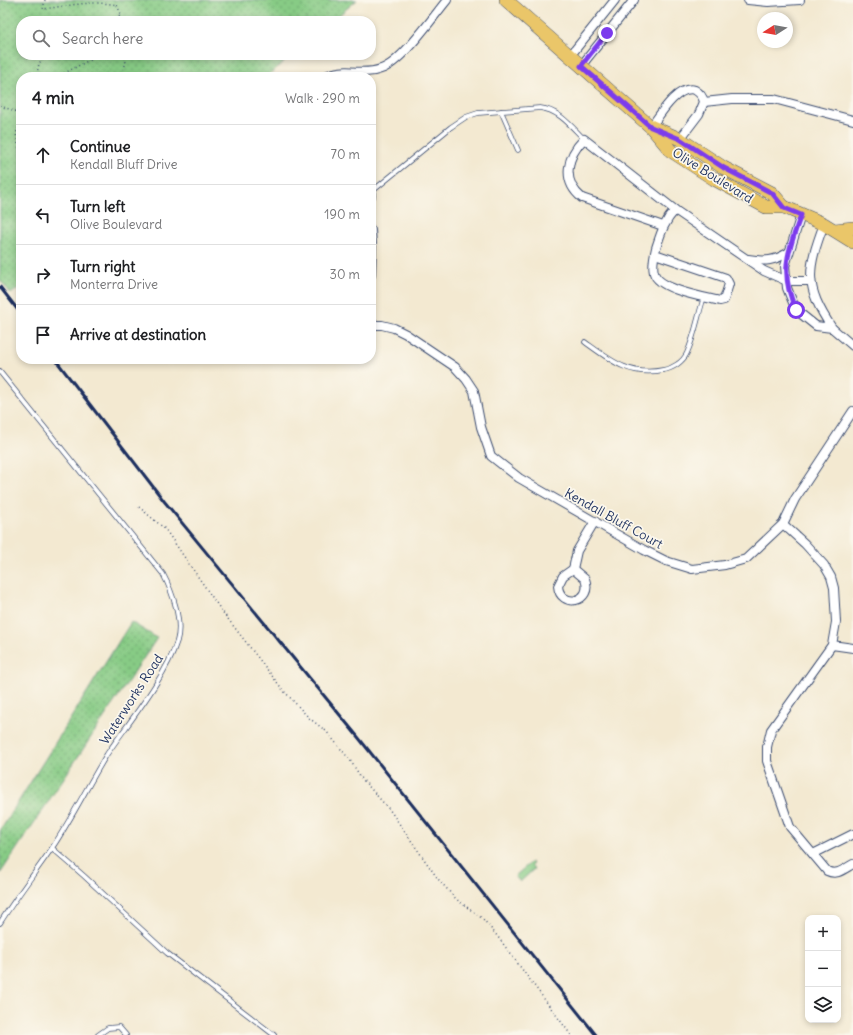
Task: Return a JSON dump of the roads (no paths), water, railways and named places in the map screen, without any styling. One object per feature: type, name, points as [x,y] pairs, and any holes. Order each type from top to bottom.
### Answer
[{"type":"main road","name":"Olive Boulevard","points":[[506,0],[651,127],[671,151],[714,179],[766,207],[784,208],[829,227],[853,242]]},
{"type":"main road","name":"Olive Boulevard","points":[[651,127],[680,139],[724,168],[772,193],[784,208]]},
{"type":"main road","name":"Olive Boulevard","points":[[829,227],[853,228]]},
{"type":"street","points":[[337,72],[342,70],[362,72],[382,69],[400,55],[447,0]]},
{"type":"street","points":[[570,56],[615,0]]},
{"type":"street","points":[[581,66],[634,0]]},
{"type":"street","points":[[748,0],[768,2],[800,0]]},
{"type":"street","points":[[651,127],[678,94],[684,90],[693,90],[698,92],[704,102]]},
{"type":"street","points":[[704,102],[732,99],[774,98],[853,120]]},
{"type":"street","points":[[680,139],[699,114],[704,102]]},
{"type":"street","points":[[663,226],[582,198],[576,193],[569,180],[567,172],[574,151],[584,139],[675,210],[764,271],[787,281],[810,281]]},
{"type":"street","points":[[655,254],[726,278],[729,284],[724,300],[720,301],[667,286],[658,280],[654,273],[655,254],[663,226],[675,210]]},
{"type":"street","points":[[801,215],[785,266],[790,298],[796,310],[816,326],[832,328]]},
{"type":"street","points":[[829,227],[814,252],[810,281],[818,306],[832,328],[853,346]]},
{"type":"street","points":[[746,258],[768,261],[778,259],[789,252]]},
{"type":"street","name":"Kendall Bluff Court","points":[[376,325],[394,328],[455,367],[474,391],[481,427],[491,456],[519,478],[644,550],[666,561],[692,569],[725,565],[746,558],[783,524],[795,499],[853,411]]},
{"type":"street","points":[[573,569],[577,551],[595,521]]},
{"type":"street","points":[[783,524],[805,544],[824,565],[831,577],[836,602],[836,622],[832,645],[771,730],[767,747],[767,761],[790,827],[831,873],[840,872],[853,864]]},
{"type":"street","points":[[832,645],[853,648]]},
{"type":"street","points":[[813,854],[853,834]]},
{"type":"lane","points":[[376,188],[461,120],[478,113],[540,108],[549,109],[562,117],[584,139]]},
{"type":"lane","points":[[501,111],[518,150]]},
{"type":"lane","points":[[584,342],[610,360],[633,371],[653,372],[672,369],[686,355],[704,297]]},
{"type":"lane","name":"Waterworks Road","points":[[0,372],[163,574],[172,591],[178,616],[178,639],[166,667],[106,756],[52,848],[26,883],[0,923]]},
{"type":"lane","points":[[52,848],[167,953],[274,1035]]},
{"type":"lane","points":[[98,1035],[108,1028],[119,1027],[126,1035]]},
{"type":"railway","points":[[0,287],[16,308]]},
{"type":"railway","points":[[59,364],[164,501],[358,737],[596,1035]]}]
